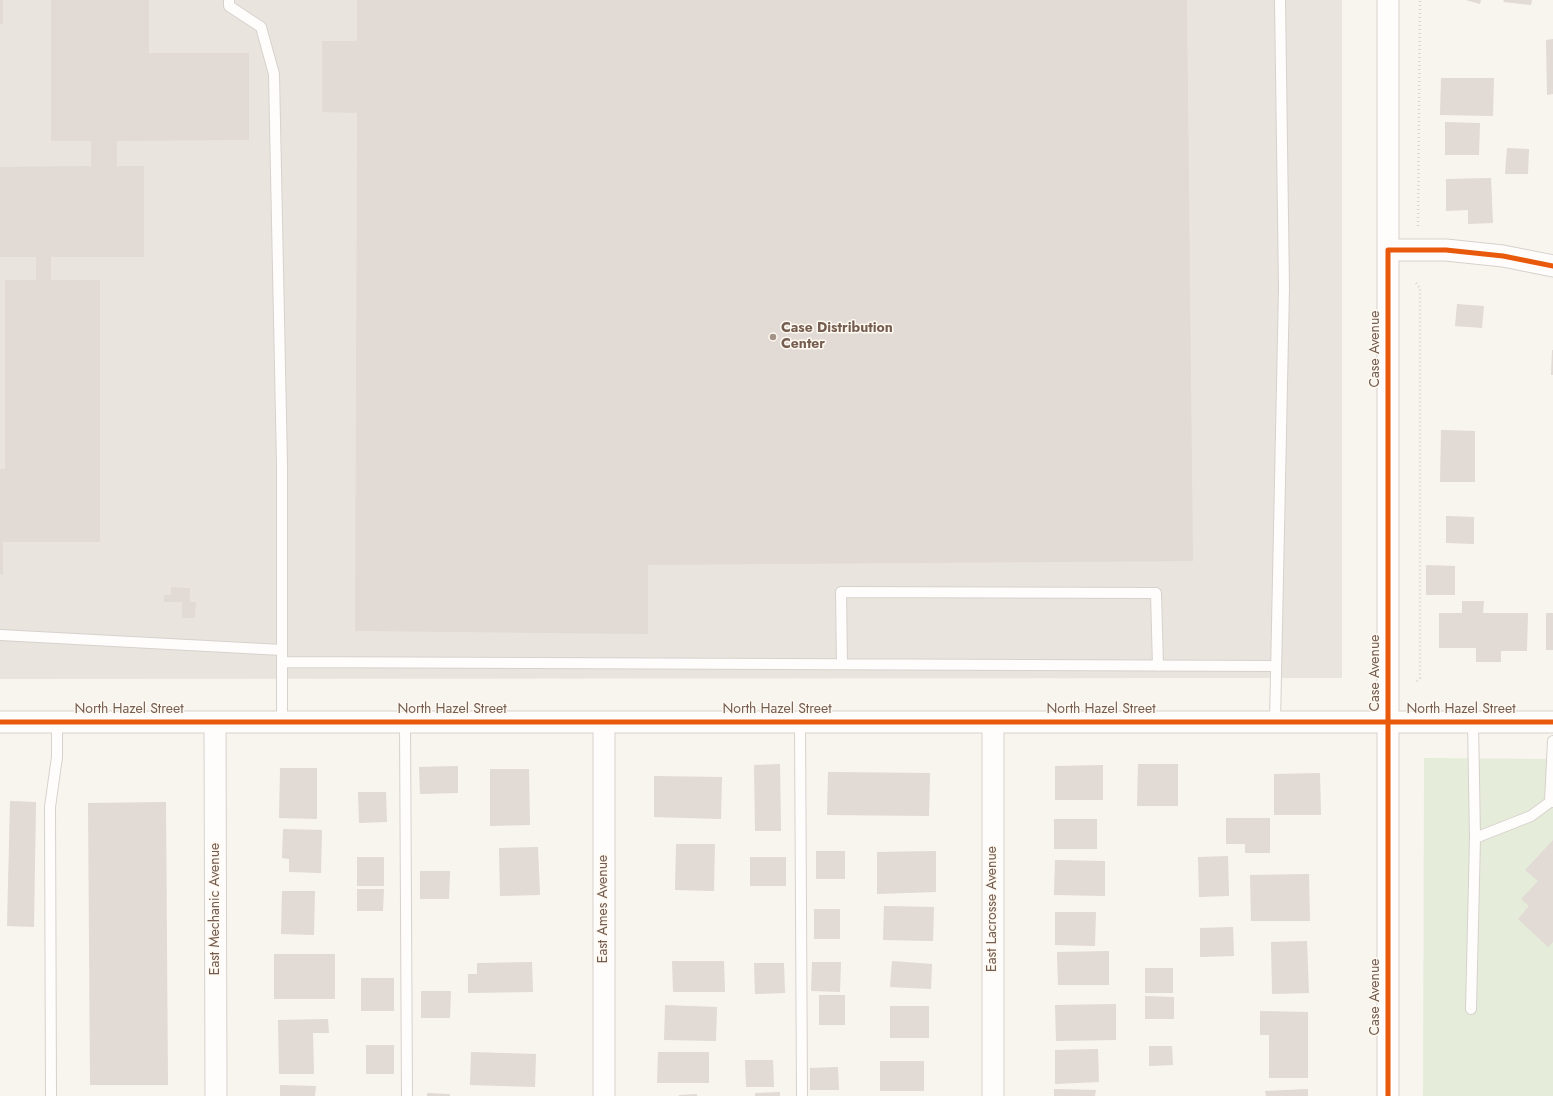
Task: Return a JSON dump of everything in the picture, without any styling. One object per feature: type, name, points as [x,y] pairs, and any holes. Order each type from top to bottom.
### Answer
[{"type":"street","name":"Case Avenue","points":[[1388,0],[1388,1096]]},
{"type":"street","points":[[1388,250],[1446,250],[1503,256],[1553,266]]},
{"type":"street","name":"North Hazel Street","points":[[0,722],[1553,722]]},
{"type":"street","name":"East Mechanic Avenue","points":[[215,722],[216,1096]]},
{"type":"street","name":"East Ames Avenue","points":[[604,722],[604,1096]]},
{"type":"street","name":"East Lacrosse Avenue","points":[[993,1096],[994,722]]},
{"type":"lane","points":[[229,0],[229,6],[261,27],[274,74],[282,466],[282,722]]},
{"type":"lane","points":[[1275,722],[1284,288],[1280,0]]},
{"type":"lane","points":[[842,664],[841,592],[1156,593],[1158,666]]},
{"type":"lane","points":[[0,635],[282,650]]},
{"type":"lane","points":[[282,662],[1276,666]]},
{"type":"lane","points":[[51,1096],[50,807],[58,757],[57,722]]},
{"type":"lane","points":[[405,722],[407,1096]]},
{"type":"lane","points":[[800,722],[802,1096]]},
{"type":"lane","points":[[1472,1009],[1475,838],[1473,722]]},
{"type":"lane","points":[[1475,838],[1531,816],[1552,802],[1553,741]]},
{"type":"path","points":[[1418,231],[1420,0]]},
{"type":"path","points":[[1416,283],[1420,288],[1420,678],[1416,682]]},
{"type":"shaded area","points":[[0,0],[1342,0],[1342,678],[0,679]]},
{"type":"green space","points":[[1424,758],[1553,759],[1553,1096],[1423,1096]]},
{"type":"building","points":[[0,0],[3,0],[3,24],[0,24]]},
{"type":"building","points":[[51,0],[149,0],[149,53],[249,53],[249,140],[117,141],[117,166],[144,166],[144,257],[51,257],[51,280],[100,280],[100,542],[3,542],[3,574],[0,574],[0,469],[5,469],[5,280],[36,280],[36,257],[0,257],[0,167],[91,166],[91,141],[51,141]]},
{"type":"building","name":"Case Distribution Center","points":[[357,0],[1187,0],[1193,561],[648,565],[648,634],[355,631],[357,113],[322,112],[322,41],[357,41]]},
{"type":"building","points":[[1466,0],[1481,0],[1480,4]]},
{"type":"building","points":[[1504,0],[1532,0],[1531,5],[1503,2]]},
{"type":"building","points":[[1553,39],[1553,94],[1547,95],[1546,40]]},
{"type":"building","points":[[1441,78],[1494,78],[1493,116],[1440,115]]},
{"type":"building","points":[[1445,122],[1480,123],[1479,155],[1445,155]]},
{"type":"building","points":[[1507,148],[1529,149],[1528,174],[1505,174]]},
{"type":"building","points":[[1491,178],[1493,223],[1468,224],[1468,210],[1446,211],[1446,179]]},
{"type":"building","points":[[1457,304],[1484,306],[1482,328],[1455,326]]},
{"type":"building","points":[[1552,350],[1553,375],[1551,375]]},
{"type":"building","points":[[1441,430],[1475,431],[1475,482],[1440,482]]},
{"type":"building","points":[[1446,516],[1474,517],[1474,544],[1446,543]]},
{"type":"building","points":[[1426,565],[1455,566],[1455,595],[1426,595]]},
{"type":"building","points":[[171,587],[190,588],[190,602],[196,602],[195,618],[182,618],[182,602],[164,602],[164,595],[171,595]]},
{"type":"building","points":[[1462,601],[1484,601],[1483,613],[1528,613],[1527,651],[1501,651],[1501,662],[1476,662],[1476,648],[1439,648],[1439,613],[1462,613]]},
{"type":"building","points":[[1546,613],[1553,613],[1553,650],[1546,650]]},
{"type":"building","points":[[780,764],[781,831],[755,831],[754,765]]},
{"type":"building","points":[[1138,764],[1178,764],[1178,806],[1137,806]]},
{"type":"building","points":[[1103,765],[1103,800],[1055,800],[1055,766]]},
{"type":"building","points":[[458,766],[458,793],[420,794],[419,767]]},
{"type":"building","points":[[280,768],[317,768],[317,819],[279,818]]},
{"type":"building","points":[[490,769],[529,769],[530,825],[490,826]]},
{"type":"building","points":[[828,772],[930,773],[929,816],[827,815]]},
{"type":"building","points":[[1320,773],[1321,815],[1274,815],[1274,774]]},
{"type":"building","points":[[654,776],[722,777],[721,819],[654,817]]},
{"type":"building","points":[[358,792],[386,792],[387,822],[359,823]]},
{"type":"building","points":[[10,801],[36,802],[34,927],[7,926]]},
{"type":"building","points":[[166,802],[168,1085],[90,1085],[88,803]]},
{"type":"building","points":[[1226,818],[1270,818],[1270,853],[1245,853],[1245,844],[1226,844]]},
{"type":"building","points":[[1054,819],[1097,819],[1097,849],[1054,849]]},
{"type":"building","points":[[283,829],[322,830],[321,873],[289,872],[289,859],[282,858]]},
{"type":"building","points":[[1553,840],[1553,942],[1548,947],[1518,919],[1529,906],[1521,899],[1538,881],[1525,870]]},
{"type":"building","points":[[676,844],[715,844],[714,891],[675,890]]},
{"type":"building","points":[[538,847],[540,895],[500,896],[499,848]]},
{"type":"building","points":[[816,851],[845,851],[845,879],[816,879]]},
{"type":"building","points":[[936,851],[936,892],[877,894],[877,852]]},
{"type":"building","points":[[1228,856],[1229,896],[1199,897],[1198,857]]},
{"type":"building","points":[[357,857],[384,857],[384,886],[357,886]]},
{"type":"building","points":[[750,857],[786,857],[786,886],[750,886]]},
{"type":"building","points":[[1055,860],[1105,861],[1105,896],[1054,895]]},
{"type":"building","points":[[420,871],[450,871],[449,899],[420,899]]},
{"type":"building","points":[[1309,874],[1310,921],[1251,921],[1250,875]]},
{"type":"building","points":[[357,889],[384,889],[383,911],[357,911]]},
{"type":"building","points":[[282,891],[315,891],[314,935],[281,934]]},
{"type":"building","points":[[884,906],[934,907],[933,941],[883,940]]},
{"type":"building","points":[[814,909],[840,909],[840,939],[814,939]]},
{"type":"building","points":[[1055,912],[1096,912],[1095,946],[1055,945]]},
{"type":"building","points":[[1233,927],[1234,956],[1200,957],[1200,928]]},
{"type":"building","points":[[1307,941],[1309,993],[1272,994],[1271,942]]},
{"type":"building","points":[[1109,951],[1109,985],[1058,985],[1057,952]]},
{"type":"building","points":[[274,954],[335,954],[335,999],[274,999]]},
{"type":"building","points":[[672,961],[724,961],[725,992],[673,992]]},
{"type":"building","points":[[892,961],[932,964],[931,989],[890,987]]},
{"type":"building","points":[[532,962],[533,992],[468,993],[468,974],[477,974],[477,963]]},
{"type":"building","points":[[812,962],[841,962],[840,992],[811,991]]},
{"type":"building","points":[[754,963],[784,963],[785,993],[755,994]]},
{"type":"building","points":[[1145,968],[1173,968],[1173,993],[1145,993]]},
{"type":"building","points":[[361,978],[394,978],[394,1011],[361,1011]]},
{"type":"building","points":[[421,991],[451,991],[450,1018],[421,1018]]},
{"type":"building","points":[[819,995],[845,995],[845,1025],[819,1025]]},
{"type":"building","points":[[1145,996],[1174,997],[1174,1019],[1145,1019]]},
{"type":"building","points":[[1116,1004],[1116,1040],[1056,1041],[1055,1005]]},
{"type":"building","points":[[665,1005],[717,1007],[716,1041],[664,1040]]},
{"type":"building","points":[[890,1006],[929,1006],[929,1038],[890,1038]]},
{"type":"building","points":[[1260,1011],[1308,1012],[1308,1078],[1269,1078],[1269,1035],[1260,1035]]},
{"type":"building","points":[[328,1019],[329,1033],[313,1033],[314,1074],[279,1074],[278,1020]]},
{"type":"building","points":[[366,1045],[394,1045],[394,1074],[366,1074]]},
{"type":"building","points":[[1149,1046],[1172,1046],[1173,1065],[1149,1066]]},
{"type":"building","points":[[1098,1049],[1099,1082],[1055,1084],[1055,1050]]},
{"type":"building","points":[[471,1052],[536,1054],[535,1087],[470,1085]]},
{"type":"building","points":[[658,1052],[709,1052],[709,1083],[657,1083]]},
{"type":"building","points":[[745,1060],[773,1060],[774,1087],[746,1087]]},
{"type":"building","points":[[880,1061],[924,1061],[924,1091],[880,1091]]},
{"type":"building","points":[[838,1067],[839,1090],[810,1090],[810,1068]]},
{"type":"building","points":[[280,1085],[316,1086],[315,1096],[280,1096]]},
{"type":"building","points":[[1054,1089],[1096,1090],[1095,1096],[1054,1096]]},
{"type":"building","points":[[1308,1089],[1308,1096],[1266,1096],[1265,1091]]},
{"type":"building","points":[[780,1092],[780,1096],[755,1096],[755,1093]]},
{"type":"building","points":[[427,1093],[450,1094],[450,1096],[427,1096]]},
{"type":"building","points":[[697,1094],[697,1096],[679,1096],[679,1095]]},
{"type":"cycle path","points":[[1388,1096],[1388,250],[1446,250],[1503,256],[1553,266]]},
{"type":"cycle path","points":[[0,722],[1553,722]]},
{"type":"place","name":"Case Distribution Center","points":[[773,337]]}]
